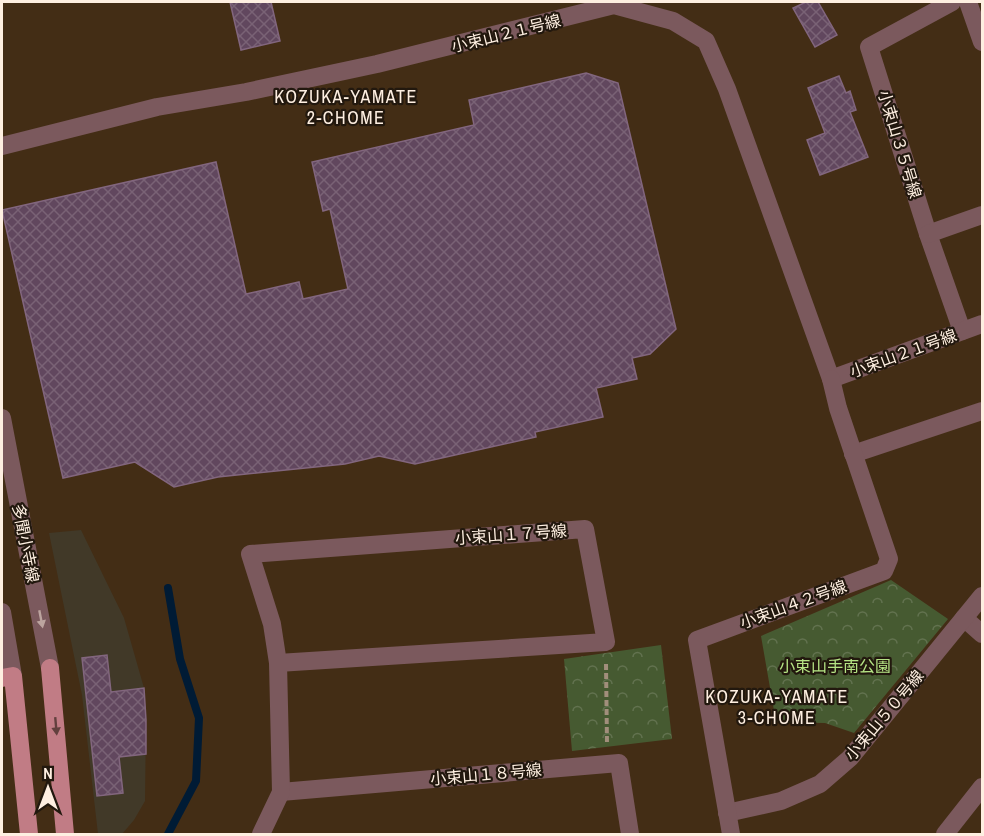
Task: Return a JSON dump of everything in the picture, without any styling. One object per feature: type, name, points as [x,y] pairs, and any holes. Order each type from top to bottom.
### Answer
[{"type":"main road","points":[[50,668],[65,834]]},
{"type":"main road","points":[[7,677],[29,834]]},
{"type":"street","name":"小束山３５号線","points":[[952,2],[869,46],[928,234],[962,331]]},
{"type":"street","points":[[968,2],[982,42]]},
{"type":"street","name":"小束山２１号線","points":[[2,146],[157,107],[246,92],[377,64],[614,5],[673,21],[706,41],[723,79],[831,379],[982,324]]},
{"type":"street","points":[[928,234],[982,214]]},
{"type":"street","name":"小束山４２号線","points":[[731,834],[697,640],[884,571],[889,560],[838,408],[831,379]]},
{"type":"street","points":[[853,454],[982,411]]},
{"type":"street","name":"多聞小寺線","points":[[2,418],[50,668]]},
{"type":"street","name":"小束山１７号線","points":[[261,834],[281,792],[278,663],[272,624],[250,554],[585,529],[606,642]]},
{"type":"street","name":"小束山５０号線","points":[[728,813],[781,801],[820,784],[850,758],[982,596]]},
{"type":"street","points":[[2,612],[7,677]]},
{"type":"street","points":[[964,618],[982,634]]},
{"type":"street","points":[[278,663],[606,642]]},
{"type":"street","points":[[607,764],[619,763],[630,834]]},
{"type":"street","name":"小束山１８号線","points":[[281,792],[607,764]]},
{"type":"street","points":[[945,834],[982,787]]},
{"type":"path","points":[[606,642],[607,764]]},
{"type":"shaded area","points":[[81,530],[124,618],[144,688],[145,801],[134,820],[122,834],[98,834],[82,695],[49,533]]},
{"type":"green space","name":"小束山手南公園","points":[[891,580],[948,619],[854,733],[825,723],[776,722],[761,636]]},
{"type":"green space","points":[[661,645],[672,739],[572,751],[564,659]]},
{"type":"building","points":[[230,2],[271,2],[280,41],[241,50]]},
{"type":"building","points":[[806,2],[818,2],[837,35],[815,47],[793,8]]},
{"type":"building","points":[[586,73],[618,83],[676,329],[650,354],[632,358],[637,379],[596,388],[603,417],[535,432],[536,437],[415,464],[379,456],[345,464],[218,477],[174,487],[135,462],[63,478],[2,210],[216,162],[246,294],[299,282],[303,299],[348,289],[330,209],[323,211],[312,162],[474,125],[469,100]]},
{"type":"building","points":[[839,76],[846,93],[850,91],[856,110],[850,112],[868,157],[820,175],[807,140],[825,133],[808,88]]},
{"type":"building","points":[[107,655],[111,692],[144,688],[146,754],[119,757],[123,793],[97,796],[82,658]]},
{"type":"waterway","points":[[168,588],[180,659],[199,718],[196,781],[168,834]]},
{"type":"district","name":"KOZUKA-YAMATE 2-CHOME","points":[[346,106]]},
{"type":"district","name":"KOZUKA-YAMATE 3-CHOME","points":[[777,706]]}]
